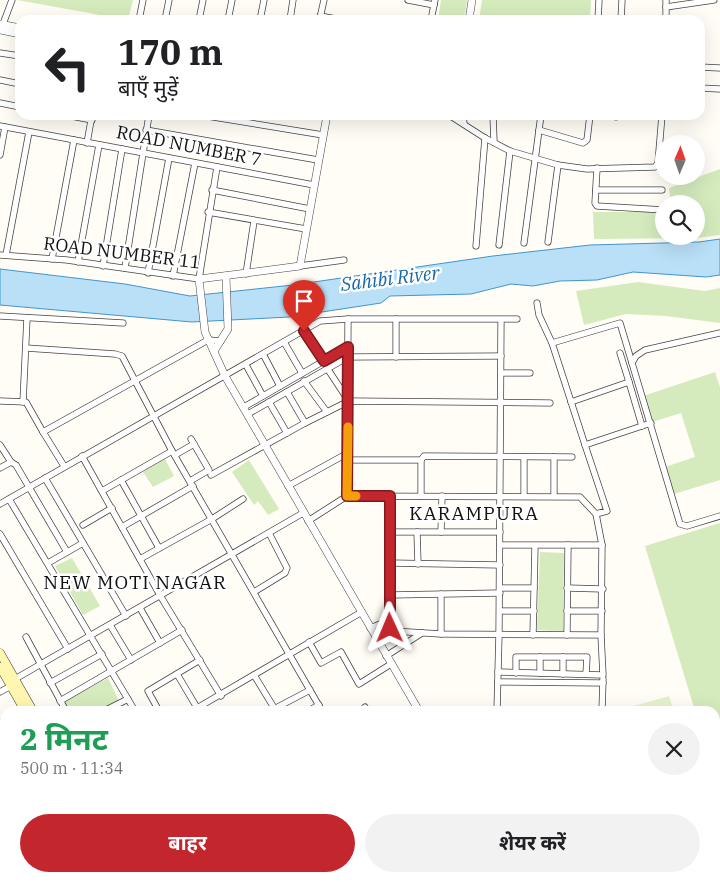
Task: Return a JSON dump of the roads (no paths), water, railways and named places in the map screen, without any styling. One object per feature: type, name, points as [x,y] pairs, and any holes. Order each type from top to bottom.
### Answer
[{"type":"main road","points":[[0,653],[23,706]]},
{"type":"main road","points":[[0,667],[30,706]]},
{"type":"street","points":[[1,26],[12,0]]},
{"type":"street","points":[[140,15],[143,0]]},
{"type":"street","points":[[166,15],[169,0]]},
{"type":"street","points":[[201,15],[203,0]]},
{"type":"street","points":[[229,15],[232,0]]},
{"type":"street","points":[[261,15],[264,0]]},
{"type":"street","points":[[291,15],[294,0]]},
{"type":"street","points":[[321,15],[324,0]]},
{"type":"street","points":[[408,0],[434,2],[432,15]]},
{"type":"street","points":[[469,15],[472,0]]},
{"type":"street","points":[[598,15],[599,0]]},
{"type":"street","points":[[621,15],[622,0]]},
{"type":"street","points":[[666,0],[666,15]]},
{"type":"street","points":[[666,7],[709,0]]},
{"type":"street","points":[[1,26],[15,27]]},
{"type":"street","points":[[1,26],[15,32]]},
{"type":"street","points":[[0,53],[15,55]]},
{"type":"street","points":[[705,67],[720,68]]},
{"type":"street","points":[[0,80],[15,83]]},
{"type":"street","points":[[705,88],[720,89]]},
{"type":"street","points":[[0,103],[15,106]]},
{"type":"street","points":[[87,143],[91,120]]},
{"type":"street","points":[[125,268],[148,120]]},
{"type":"street","points":[[230,120],[323,136]]},
{"type":"street","points":[[326,120],[300,266],[344,260]]},
{"type":"street","points":[[458,120],[485,138],[510,150],[558,165],[597,168],[652,168],[658,162],[662,120]]},
{"type":"street","points":[[493,120],[494,142]]},
{"type":"street","points":[[524,243],[540,120]]},
{"type":"street","points":[[539,130],[583,143],[587,140],[589,120]]},
{"type":"street","points":[[0,155],[2,127]]},
{"type":"street","name":"ROAD NUMBER 7","points":[[2,127],[314,185]]},
{"type":"street","points":[[146,130],[318,160]]},
{"type":"street","points":[[3,255],[29,132]]},
{"type":"street","points":[[476,246],[485,138]]},
{"type":"street","points":[[52,259],[74,140]]},
{"type":"street","points":[[78,262],[99,145]]},
{"type":"street","points":[[103,266],[122,149]]},
{"type":"street","points":[[499,245],[510,150]]},
{"type":"street","points":[[148,272],[169,158]]},
{"type":"street","points":[[173,276],[195,163]]},
{"type":"street","points":[[548,242],[558,165]]},
{"type":"street","points":[[217,167],[208,212],[199,281],[205,332],[226,376],[264,445],[360,613],[416,706]]},
{"type":"street","points":[[597,168],[597,206],[655,209]]},
{"type":"street","points":[[212,190],[310,209]]},
{"type":"street","points":[[596,190],[662,190]]},
{"type":"street","points":[[208,212],[306,229]]},
{"type":"street","points":[[246,274],[254,220]]},
{"type":"street","name":"ROAD NUMBER 11","points":[[3,255],[125,268],[199,281],[300,266]]},
{"type":"street","points":[[214,351],[228,329],[226,278]]},
{"type":"street","points":[[536,303],[539,315],[552,343],[607,510],[596,514]]},
{"type":"street","points":[[0,316],[123,322]]},
{"type":"street","points":[[23,402],[27,318]]},
{"type":"street","points":[[347,496],[348,319]]},
{"type":"street","points":[[396,319],[396,357]]},
{"type":"street","points":[[0,504],[324,320],[517,319]]},
{"type":"street","points":[[497,706],[500,634],[501,320]]},
{"type":"street","points":[[552,343],[620,323],[680,524],[687,526],[720,516]]},
{"type":"street","points":[[304,331],[324,361]]},
{"type":"street","points":[[632,363],[636,356],[644,350],[720,333]]},
{"type":"street","points":[[43,432],[208,340],[221,342]]},
{"type":"street","points":[[284,342],[302,373]]},
{"type":"street","points":[[244,407],[348,347]]},
{"type":"street","points":[[26,348],[119,355],[319,705]]},
{"type":"street","points":[[620,352],[642,426]]},
{"type":"street","points":[[263,354],[280,386]]},
{"type":"street","points":[[248,414],[348,357],[501,356]]},
{"type":"street","points":[[246,365],[263,396]]},
{"type":"street","points":[[327,368],[349,401]]},
{"type":"street","points":[[502,372],[530,373]]},
{"type":"street","points":[[304,381],[327,412]]},
{"type":"street","points":[[571,402],[629,382]]},
{"type":"street","points":[[287,392],[305,423]]},
{"type":"street","points":[[0,401],[26,402],[64,466]]},
{"type":"street","points":[[211,475],[349,401],[502,401],[550,403]]},
{"type":"street","points":[[269,402],[287,433]]},
{"type":"street","points":[[585,445],[651,423]]},
{"type":"street","points":[[102,491],[192,442],[209,470],[192,484],[122,527]]},
{"type":"street","points":[[0,445],[29,487],[67,552]]},
{"type":"street","points":[[82,456],[161,596],[221,696]]},
{"type":"street","points":[[421,496],[421,460],[424,456],[572,457]]},
{"type":"street","points":[[288,486],[348,457],[421,460]]},
{"type":"street","points":[[524,457],[524,496]]},
{"type":"street","points":[[554,457],[554,496]]},
{"type":"street","points":[[0,468],[11,462]]},
{"type":"street","points":[[45,478],[126,616]]},
{"type":"street","points":[[121,480],[159,548]]},
{"type":"street","points":[[308,521],[347,496],[501,495],[580,497],[596,514],[602,545],[602,706]]},
{"type":"street","points":[[390,496],[390,620],[392,631],[441,634],[601,635]]},
{"type":"street","points":[[442,496],[442,532]]},
{"type":"street","points":[[10,499],[132,706]]},
{"type":"street","points":[[140,558],[212,519],[243,499]]},
{"type":"street","points":[[83,525],[112,508]]},
{"type":"street","points":[[0,692],[40,665],[303,513]]},
{"type":"street","points":[[390,532],[500,532]]},
{"type":"street","points":[[417,532],[418,564]]},
{"type":"street","points":[[254,592],[285,573],[287,568],[269,533]]},
{"type":"street","points":[[0,534],[68,649]]},
{"type":"street","points":[[48,562],[83,543]]},
{"type":"street","points":[[500,545],[602,545]]},
{"type":"street","points":[[533,635],[534,546]]},
{"type":"street","points":[[567,635],[568,546]]},
{"type":"street","points":[[390,563],[500,565]]},
{"type":"street","points":[[390,595],[534,588]]},
{"type":"street","points":[[567,588],[603,589]]},
{"type":"street","points":[[440,594],[441,634]]},
{"type":"street","points":[[140,608],[160,643]]},
{"type":"street","points":[[567,610],[602,611]]},
{"type":"street","points":[[500,611],[534,611]]},
{"type":"street","points":[[203,706],[360,613]]},
{"type":"street","points":[[370,628],[390,620]]},
{"type":"street","points":[[110,625],[130,660]]},
{"type":"street","points":[[60,701],[182,630]]},
{"type":"street","points":[[386,656],[422,633]]},
{"type":"street","points":[[26,637],[63,706]]},
{"type":"street","points":[[309,642],[321,663],[341,652],[359,684],[391,664]]},
{"type":"street","points":[[50,683],[102,654]]},
{"type":"street","points":[[516,672],[516,657],[586,657],[586,674]]},
{"type":"street","points":[[540,657],[540,673]]},
{"type":"street","points":[[563,657],[563,674]]},
{"type":"street","points":[[156,706],[148,691],[200,660]]},
{"type":"street","points":[[498,672],[603,675]]},
{"type":"street","points":[[177,674],[194,706]]},
{"type":"street","points":[[254,675],[273,706]]},
{"type":"street","points":[[498,682],[603,683]]},
{"type":"street","points":[[282,706],[310,690]]},
{"type":"street","points":[[114,706],[128,699]]},
{"type":"water","name":"Sahibi River","points":[[720,239],[720,275],[706,277],[633,272],[597,280],[560,281],[533,286],[511,284],[471,294],[390,296],[381,303],[289,317],[192,322],[0,305],[0,269],[125,284],[190,296],[293,285],[493,256],[590,245],[655,243],[655,245],[705,245],[705,241]]},
{"type":"district","name":"KARAMPURA","points":[[474,513]]},
{"type":"district","name":"NEW MOTI NAGAR","points":[[135,582]]}]
